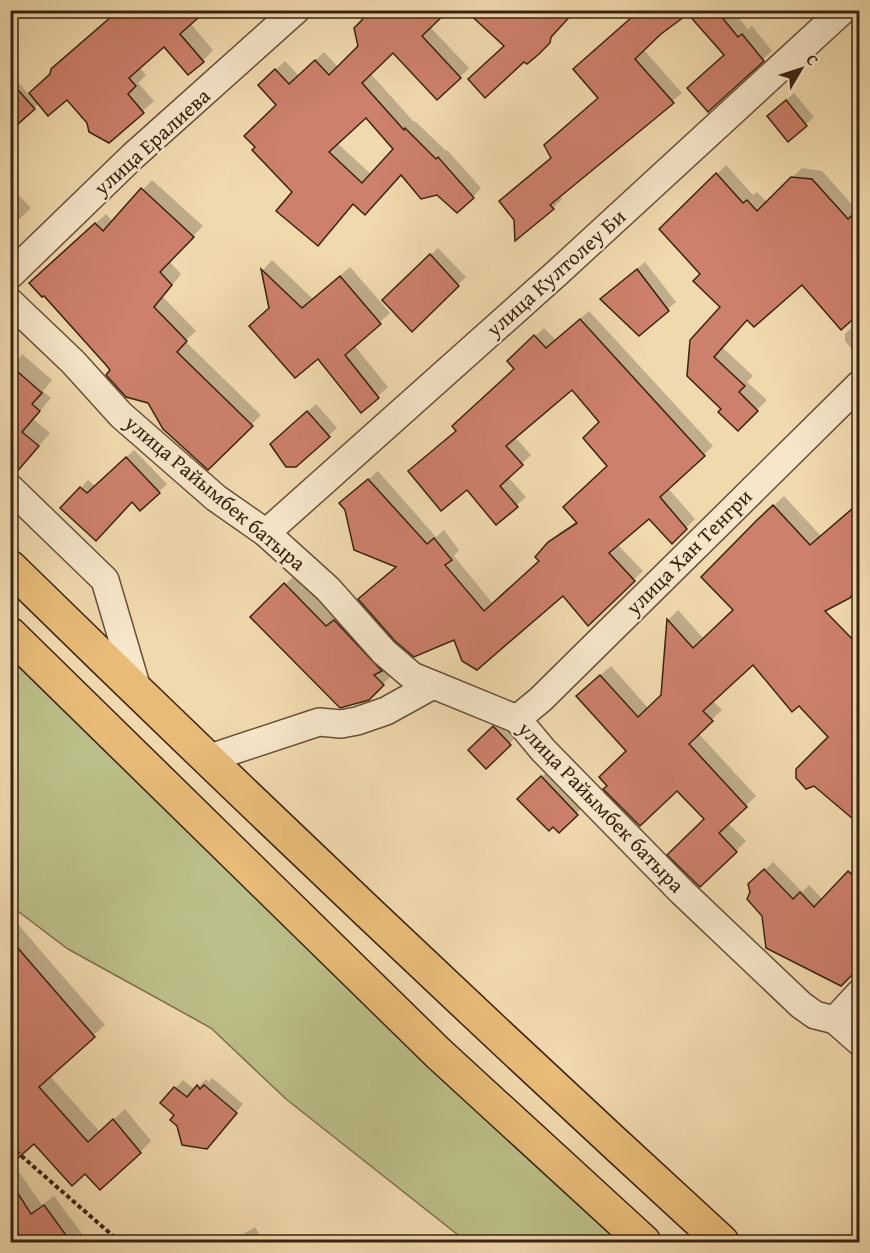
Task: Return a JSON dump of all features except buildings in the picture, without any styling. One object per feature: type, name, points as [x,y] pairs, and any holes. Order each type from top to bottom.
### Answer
[{"type":"highway","points":[[10,567],[496,1035],[722,1242]]},
{"type":"highway","points":[[10,634],[438,1053],[644,1242]]},
{"type":"street","name":"улица Ералиева","points":[[10,275],[134,156],[297,10]]},
{"type":"street","name":"улица Култолеу Би","points":[[266,533],[557,273],[843,10]]},
{"type":"street","name":"улица Райымбек батыра","points":[[10,302],[73,362],[121,414],[174,463],[216,498],[266,533],[327,589],[384,652],[412,676],[517,719],[543,750],[682,892],[793,997],[815,1015],[835,1020],[860,1042]]},
{"type":"street","name":"улица Хан Тенгри","points":[[517,719],[860,384]]},
{"type":"street","points":[[10,488],[105,580],[138,692]]},
{"type":"street","points":[[207,759],[319,722],[341,724],[357,721],[386,711],[433,685]]},
{"type":"street","points":[[835,1020],[860,993]]},
{"type":"path","points":[[10,1146],[120,1242]]},
{"type":"green space","points":[[10,642],[627,1242],[467,1242],[286,1099],[211,1028],[68,949],[11,906]]}]
